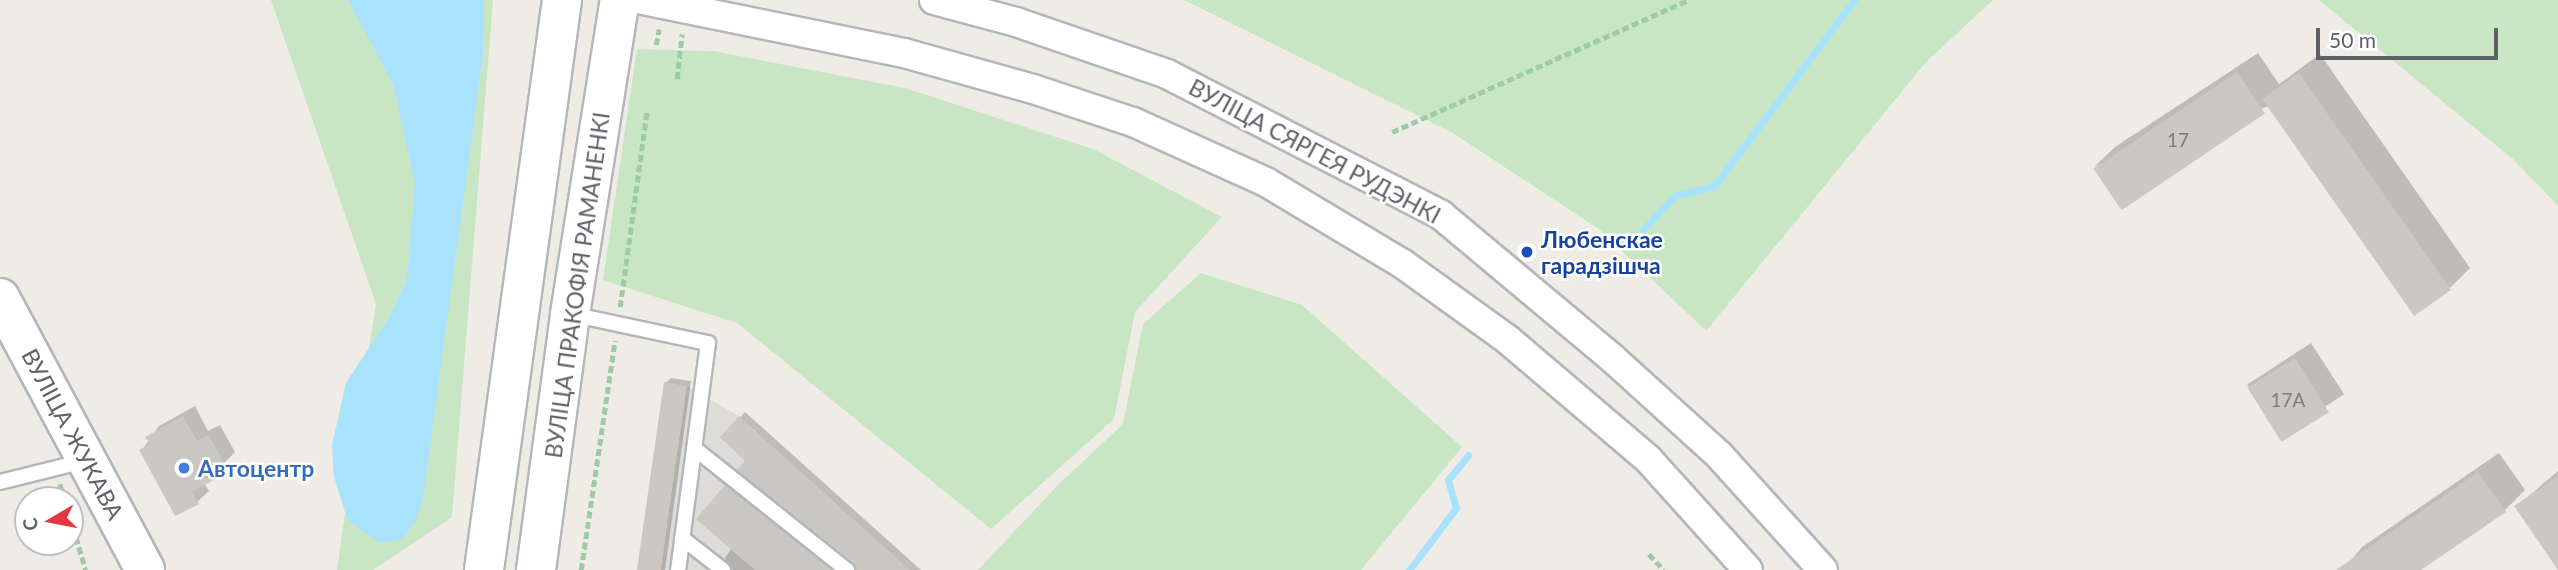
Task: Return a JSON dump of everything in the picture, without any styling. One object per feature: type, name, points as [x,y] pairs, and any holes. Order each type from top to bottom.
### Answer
[{"type":"street","points":[[484,570],[562,0]]},
{"type":"street","name":"ВУЛІЦА ПРАКОФІЯ РАМАНЕНКІ","points":[[536,570],[570,314],[620,0]]},
{"type":"street","points":[[643,0],[904,53],[1033,89],[1133,122],[1266,182],[1403,264],[1507,339],[1648,459],[1748,570]]},
{"type":"street","name":"ВУЛІЦА СЯРГЕЯ РУДЭНКІ","points":[[934,0],[1016,22],[1167,75],[1441,215],[1612,358],[1719,456],[1823,570]]},
{"type":"street","name":"ВУЛІЦА ЖУКАВА","points":[[0,298],[145,570]]},
{"type":"lane","points":[[570,314],[708,343],[678,570]]},
{"type":"lane","points":[[694,449],[847,570]]},
{"type":"lane","points":[[0,482],[88,460]]},
{"type":"lane","points":[[682,538],[723,570]]},
{"type":"path","points":[[1392,132],[1688,0]]},
{"type":"path","points":[[677,79],[682,30]]},
{"type":"path","points":[[1649,554],[1664,570]]},
{"type":"shaded area","points":[[664,382],[687,386],[739,416],[910,570],[637,570]]},
{"type":"green space","points":[[271,0],[493,0],[452,517],[373,570],[337,570],[345,513],[334,476],[332,446],[346,383],[369,349],[376,304]]},
{"type":"green space","points":[[1184,0],[1993,0],[1926,62],[1706,331],[1600,230],[1453,133]]},
{"type":"green space","points":[[2319,0],[2558,0],[2558,206],[2514,160]]},
{"type":"green space","points":[[637,49],[713,51],[905,88],[1093,149],[1222,217],[1135,312],[1114,419],[991,529],[737,323],[603,280]]},
{"type":"green space","points":[[1201,273],[1302,305],[1462,447],[1361,570],[978,570],[1057,486],[1123,424],[1143,324]]},
{"type":"water","points":[[348,0],[484,0],[483,55],[423,498],[416,520],[403,539],[380,543],[348,520],[334,476],[332,446],[346,383],[390,316],[407,280],[415,184],[394,86]]},
{"type":"building","points":[[2237,72],[2265,113],[2122,210],[2094,169]]},
{"type":"building","points":[[2299,73],[2451,290],[2414,316],[2262,99]]},
{"type":"building","points":[[2295,358],[2329,412],[2281,442],[2248,388]]},
{"type":"building","points":[[664,382],[687,386],[661,570],[637,570]]},
{"type":"building","name":"Автоцентр","points":[[183,416],[197,441],[209,435],[225,465],[213,471],[217,478],[192,492],[199,504],[175,516],[139,450],[150,444],[145,437]]},
{"type":"building","points":[[739,416],[910,570],[856,570],[853,562],[737,470],[745,461],[720,437]]},
{"type":"building","points":[[2478,472],[2506,512],[2421,570],[2336,570]]},
{"type":"building","points":[[2558,476],[2558,570],[2514,506]]},
{"type":"building","points":[[725,485],[832,570],[755,570],[696,519]]},
{"type":"waterway","points":[[1643,230],[1674,196],[1714,186],[1854,0]]},
{"type":"waterway","points":[[1409,570],[1456,508],[1448,480],[1468,455]]},
{"type":"place","name":"Любенскае гарадзішча","points":[[1527,252]]},
{"type":"place","name":"Автоцентр","points":[[184,468]]}]
